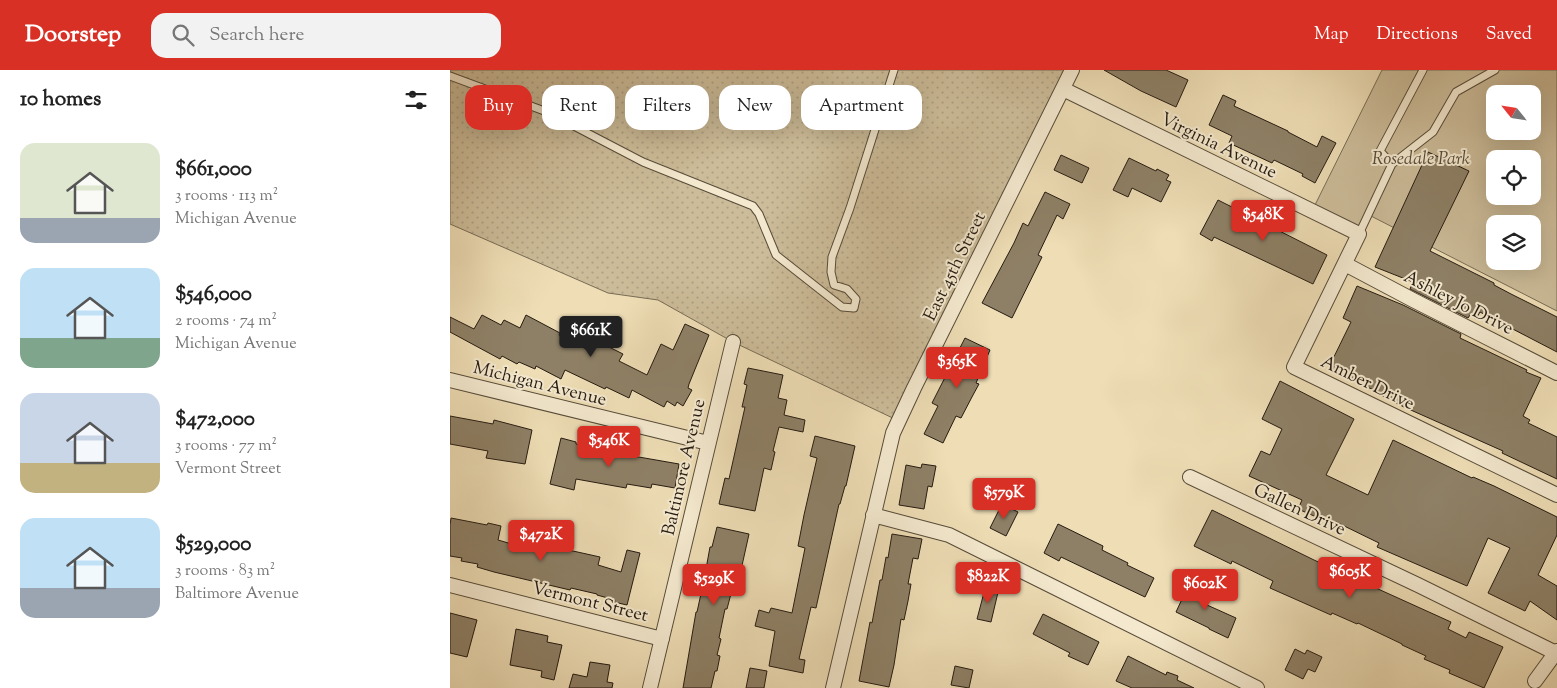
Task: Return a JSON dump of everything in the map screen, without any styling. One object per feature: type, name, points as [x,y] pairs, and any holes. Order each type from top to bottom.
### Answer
[{"type":"street","name":"East 45th Street","points":[[833,688],[893,433],[1072,70]]},
{"type":"street","name":"Virginia Avenue","points":[[1063,88],[1359,234]]},
{"type":"street","name":"Amber Drive","points":[[1359,234],[1294,367],[1557,495]]},
{"type":"street","name":"Ashley Jo Drive","points":[[1345,264],[1557,373]]},
{"type":"street","name":"Baltimore Avenue","points":[[650,688],[733,342]]},
{"type":"street","name":"Michigan Avenue","points":[[450,380],[708,443]]},
{"type":"street","name":"Gallen Drive","points":[[1190,477],[1556,652]]},
{"type":"street","points":[[873,515],[949,535],[1257,688]]},
{"type":"street","name":"Vermont Street","points":[[450,585],[662,639]]},
{"type":"street","points":[[1535,681],[1556,652]]},
{"type":"lane","points":[[450,76],[547,112],[643,162],[753,206],[759,214],[776,255],[842,307],[854,308],[856,299],[846,289],[834,285],[831,272],[832,257],[850,208],[894,70]]},
{"type":"lane","points":[[1392,164],[1380,151],[1423,70]]},
{"type":"lane","points":[[1359,234],[1392,164],[1433,132],[1456,92],[1495,70]]},
{"type":"green space","points":[[450,70],[1072,70],[899,421],[733,342],[658,300],[608,293],[450,224]]},
{"type":"green space","name":"Rosedale Park","points":[[1382,70],[1557,70],[1557,311],[1369,215],[1359,234],[1312,211]]},
{"type":"building","points":[[1104,70],[1166,70],[1188,80],[1176,107],[1141,91]]},
{"type":"building","points":[[1223,95],[1236,101],[1234,106],[1288,131],[1317,147],[1322,136],[1336,143],[1315,183],[1302,176],[1303,174],[1274,160],[1272,163],[1229,143],[1232,136],[1209,125]]},
{"type":"building","points":[[1428,152],[1469,171],[1430,251],[1557,317],[1557,352],[1480,312],[1476,319],[1470,315],[1468,318],[1410,289],[1413,282],[1375,267]]},
{"type":"building","points":[[1061,155],[1089,168],[1082,183],[1054,170]]},
{"type":"building","points":[[1129,158],[1169,175],[1166,180],[1171,182],[1161,202],[1132,188],[1128,197],[1113,190]]},
{"type":"building","points":[[1045,192],[1070,204],[1063,219],[1057,215],[1038,255],[1042,257],[1012,318],[982,303],[1023,223],[1028,226]]},
{"type":"building","points":[[1218,200],[1327,255],[1313,284],[1214,237],[1212,241],[1200,234]]},
{"type":"building","points":[[1357,286],[1403,305],[1461,334],[1460,338],[1541,378],[1523,416],[1530,420],[1528,423],[1557,437],[1557,479],[1502,453],[1503,451],[1404,407],[1376,391],[1328,369],[1351,322],[1343,318]]},
{"type":"building","points":[[482,315],[501,325],[504,320],[520,328],[526,315],[586,349],[591,338],[623,354],[619,361],[647,375],[661,344],[673,350],[685,324],[709,335],[689,384],[688,388],[692,390],[683,406],[677,402],[675,406],[667,401],[664,407],[632,390],[629,398],[565,370],[561,379],[536,366],[535,369],[519,362],[517,364],[502,356],[500,359],[450,332],[450,317],[474,329]]},
{"type":"building","points":[[965,338],[990,350],[976,383],[979,384],[961,418],[956,416],[943,443],[924,434],[938,406],[932,403]]},
{"type":"building","points":[[748,368],[783,375],[778,398],[787,400],[784,415],[805,420],[803,432],[779,427],[773,451],[775,452],[771,470],[764,468],[755,511],[719,504],[725,478],[729,479],[745,407],[742,407],[747,385],[744,384]]},
{"type":"building","points":[[1280,381],[1354,419],[1326,475],[1368,495],[1393,440],[1557,517],[1557,535],[1538,575],[1557,586],[1557,620],[1530,601],[1525,611],[1488,593],[1510,548],[1488,538],[1467,586],[1377,547],[1379,543],[1336,522],[1335,525],[1298,509],[1302,500],[1249,476],[1261,451],[1270,455],[1282,429],[1262,419]]},
{"type":"building","points":[[450,416],[493,424],[494,420],[532,430],[525,464],[486,458],[488,451],[450,444]]},
{"type":"building","points":[[815,436],[855,446],[846,486],[839,504],[816,608],[811,607],[799,659],[805,660],[803,673],[769,666],[775,631],[755,626],[759,610],[769,613],[771,608],[792,613],[805,548],[798,546],[817,458],[810,456]]},
{"type":"building","points":[[561,438],[576,442],[576,444],[621,453],[622,451],[634,454],[633,456],[679,464],[675,488],[652,484],[651,488],[627,484],[626,488],[576,479],[574,490],[550,484]]},
{"type":"building","points":[[922,464],[936,466],[932,487],[928,486],[924,509],[899,505],[906,465],[921,468]]},
{"type":"building","points":[[1002,504],[1018,512],[1006,536],[990,528]]},
{"type":"building","points":[[1212,510],[1314,560],[1451,622],[1448,629],[1466,638],[1469,632],[1503,647],[1484,688],[1449,673],[1450,670],[1424,659],[1426,656],[1358,623],[1332,613],[1331,615],[1270,588],[1273,581],[1232,561],[1231,564],[1194,546]]},
{"type":"building","points":[[451,518],[501,526],[498,540],[515,545],[544,551],[546,545],[600,557],[598,565],[621,572],[627,550],[640,553],[627,605],[614,602],[615,600],[597,594],[571,588],[570,590],[494,572],[477,567],[478,564],[461,561],[462,558],[450,556]]},
{"type":"building","points":[[1058,524],[1103,546],[1102,550],[1154,578],[1145,597],[1061,557],[1059,561],[1044,553]]},
{"type":"building","points":[[717,527],[749,534],[737,588],[733,586],[727,609],[725,609],[717,655],[720,656],[711,688],[683,688],[696,612],[710,547],[712,547]]},
{"type":"building","points":[[892,534],[922,539],[918,559],[913,558],[908,584],[911,584],[908,601],[904,620],[901,619],[889,687],[859,681],[870,622],[872,623],[880,580],[882,580],[886,557],[888,558]]},
{"type":"building","points":[[1190,582],[1213,593],[1207,605],[1236,618],[1228,638],[1176,612]]},
{"type":"building","points":[[986,585],[999,588],[991,622],[977,619]]},
{"type":"building","points":[[450,613],[477,620],[467,657],[450,653]]},
{"type":"building","points":[[1043,614],[1099,642],[1088,665],[1068,656],[1070,653],[1033,634]]},
{"type":"building","points":[[516,629],[548,636],[547,642],[562,645],[554,680],[541,677],[542,671],[510,665]]},
{"type":"building","points":[[1295,649],[1305,654],[1307,650],[1322,657],[1315,672],[1308,669],[1303,679],[1285,670]]},
{"type":"building","points":[[1128,656],[1166,675],[1167,672],[1178,676],[1177,680],[1194,688],[1132,688],[1116,681]]},
{"type":"building","points":[[590,662],[610,665],[607,682],[613,683],[612,688],[569,688],[573,674],[587,677]]},
{"type":"building","points":[[955,666],[973,670],[969,688],[951,685]]},
{"type":"building","points":[[750,668],[767,671],[764,688],[746,688]]}]
